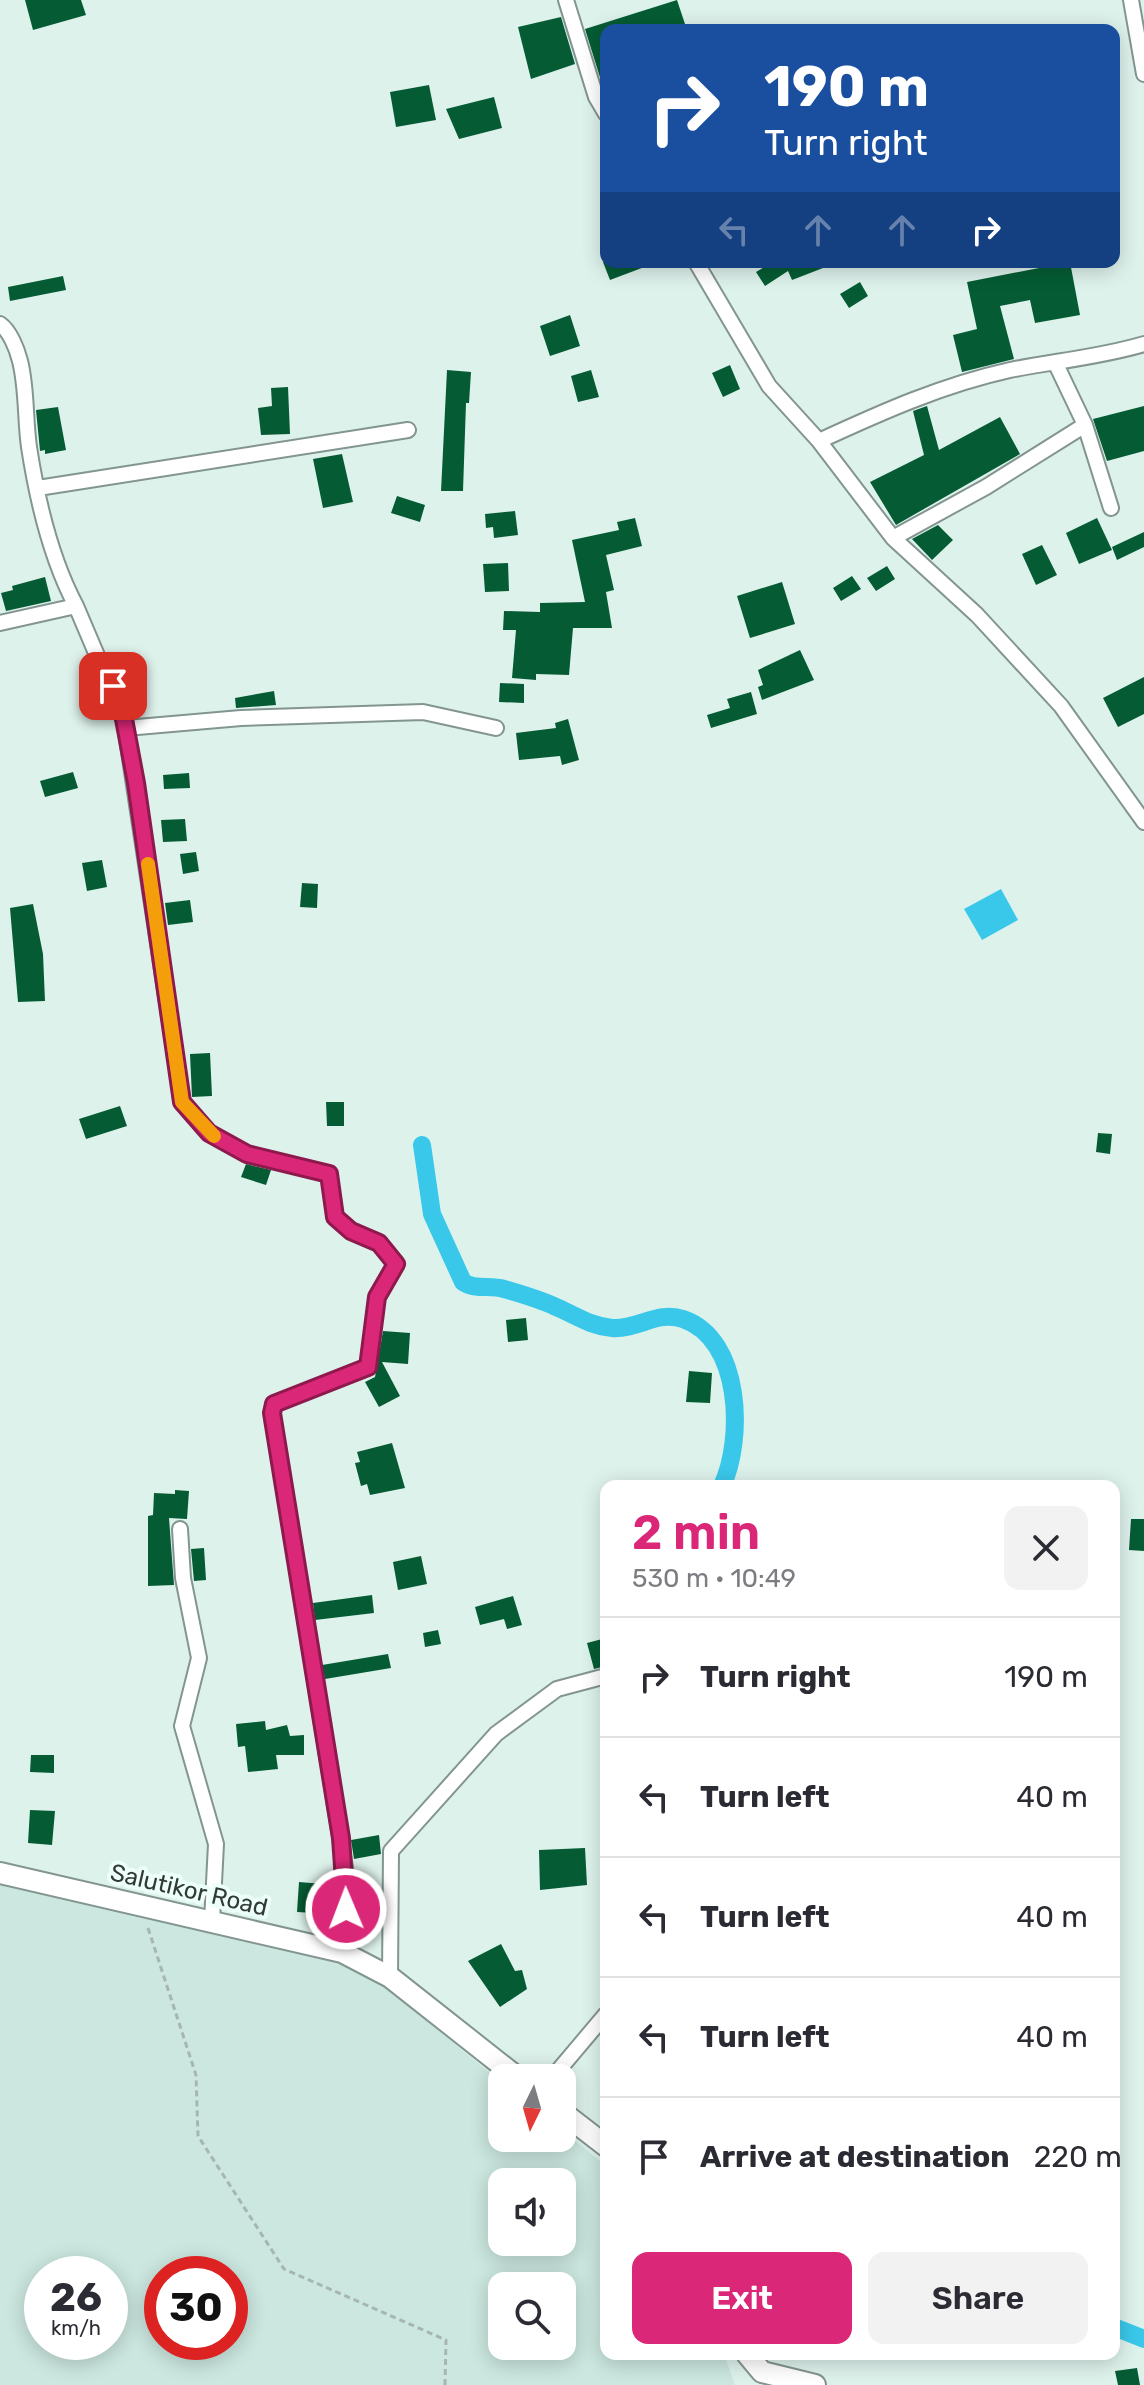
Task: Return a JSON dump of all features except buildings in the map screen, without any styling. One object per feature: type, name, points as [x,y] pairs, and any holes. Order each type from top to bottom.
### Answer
[{"type":"main road","name":"Salutikor Road","points":[[0,1873],[342,1952],[390,1977],[500,2064]]},
{"type":"main road","points":[[576,2123],[600,2141]]},
{"type":"main road","points":[[752,2360],[762,2372],[815,2385]]},
{"type":"street","points":[[566,0],[600,104]]},
{"type":"street","points":[[1131,0],[1144,74]]},
{"type":"street","points":[[700,268],[769,386],[819,441],[893,538],[977,615],[1061,706],[1144,822]]},
{"type":"street","points":[[0,324],[7,328],[20,361],[29,448],[63,580],[113,686],[126,728],[182,1102],[209,1133],[247,1154],[329,1174],[335,1217],[351,1231],[379,1243],[396,1264],[377,1297],[368,1367],[274,1404],[272,1413],[346,1874],[342,1952]]},
{"type":"street","points":[[819,441],[945,387],[1144,344]]},
{"type":"street","points":[[1055,362],[1085,425],[1111,508]]},
{"type":"street","points":[[893,538],[986,487],[1085,425]]},
{"type":"street","points":[[38,488],[408,430]]},
{"type":"street","points":[[0,623],[76,606]]},
{"type":"street","points":[[126,728],[241,718],[423,712],[496,728]]},
{"type":"street","points":[[180,1529],[183,1578],[199,1658],[182,1726],[216,1844],[212,1921]]},
{"type":"street","points":[[390,1977],[391,1851],[496,1734],[557,1689],[600,1678]]},
{"type":"street","points":[[564,2064],[600,2021]]},
{"type":"path","points":[[140,1905],[196,2075],[198,2136],[232,2193],[284,2269],[446,2340],[445,2385]]},
{"type":"shaded area","points":[[0,1878],[339,1958],[381,1983],[488,2071],[488,2152],[576,2152],[576,2141],[600,2161],[600,2360],[726,2360],[735,2385],[0,2385]]},
{"type":"water","points":[[1001,889],[1018,920],[982,940],[964,909]]},
{"type":"waterway","points":[[422,1145],[432,1214],[463,1282],[523,1295],[604,1327],[621,1328],[656,1318],[674,1317],[703,1330],[717,1347],[733,1392],[733,1443],[724,1480]]},
{"type":"waterway","points":[[1120,2329],[1144,2339]]},
{"type":"slow traffic","points":[[148,864],[182,1102],[214,1136]]},
{"type":"route","points":[[113,686],[124,719],[136,783],[182,1102],[209,1133],[247,1154],[329,1174],[335,1217],[351,1231],[379,1243],[396,1264],[377,1297],[368,1367],[274,1404],[272,1413],[341,1838],[346,1874],[346,1909]]}]
